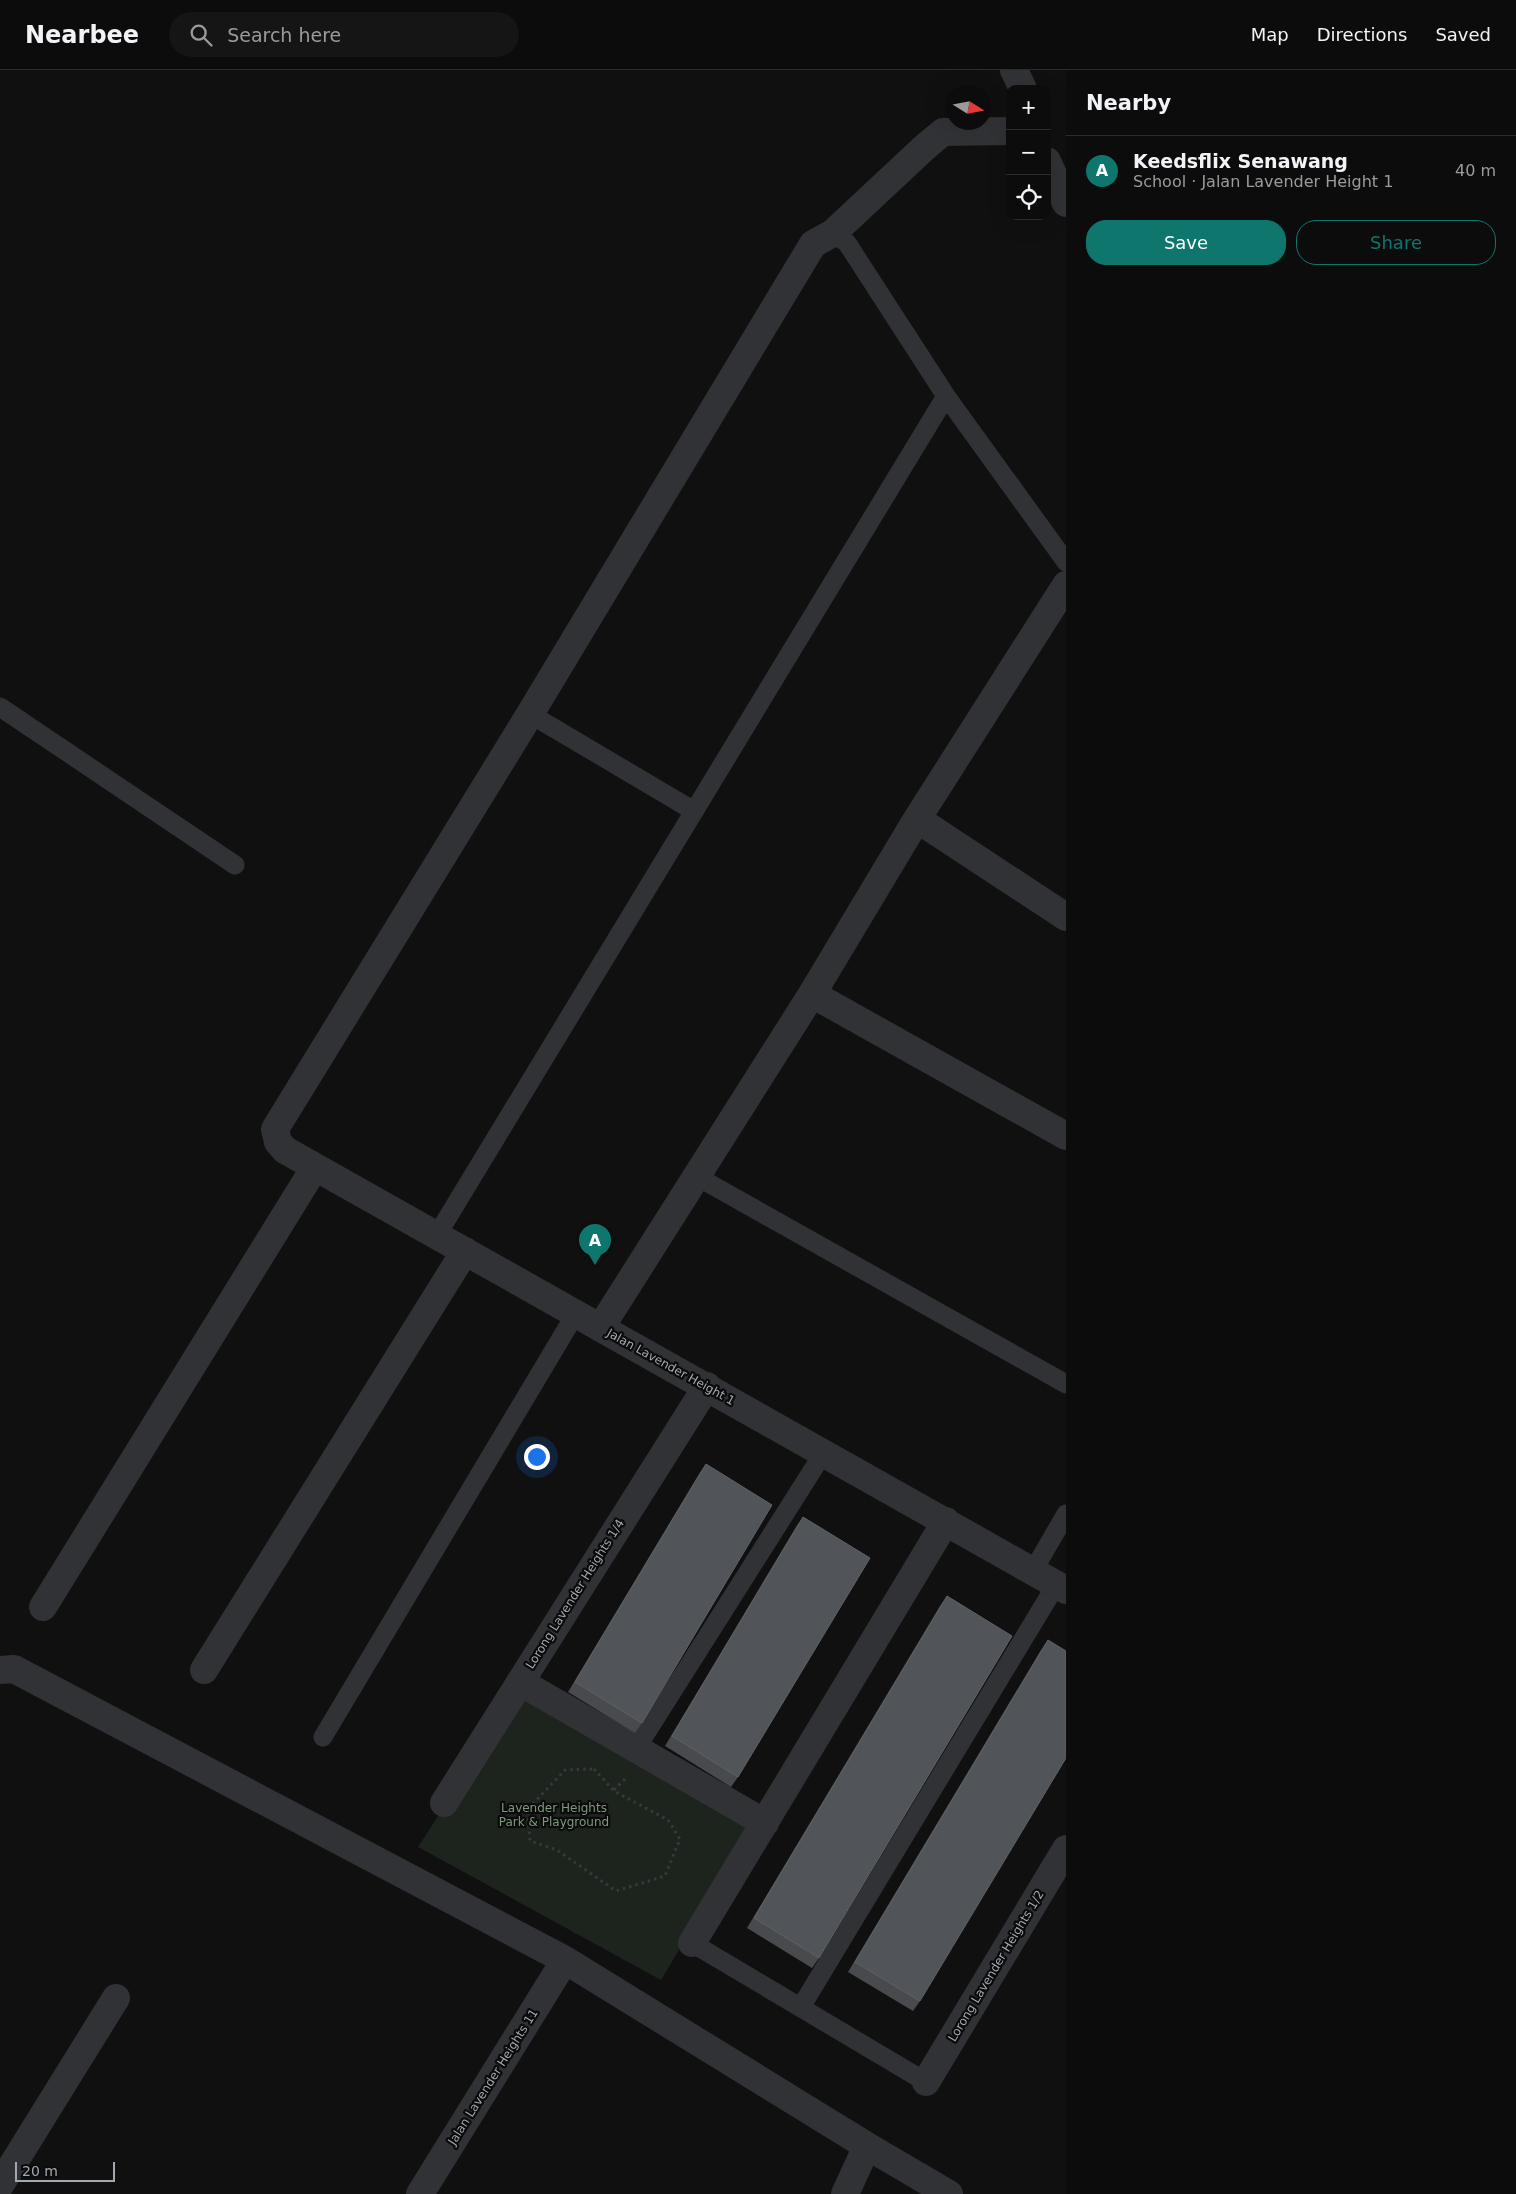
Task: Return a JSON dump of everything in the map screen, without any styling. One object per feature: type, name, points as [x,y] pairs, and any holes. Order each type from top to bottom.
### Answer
[{"type":"street","points":[[1014,70],[1021,85]]},
{"type":"street","points":[[530,714],[813,244],[833,233],[926,146],[944,132],[1006,131]]},
{"type":"street","points":[[1051,170],[1066,203]]},
{"type":"street","points":[[601,1327],[812,994],[917,819],[1066,585]]},
{"type":"street","name":"Jalan Lavender Height 1","points":[[530,714],[275,1129],[278,1142],[285,1150],[1052,1582]]},
{"type":"street","points":[[917,819],[1066,917]]},
{"type":"street","points":[[812,994],[1066,1136]]},
{"type":"street","points":[[43,1607],[315,1167]]},
{"type":"street","points":[[204,1670],[465,1251]]},
{"type":"street","name":"Lorong Lavender Heights 1/4","points":[[444,1802],[706,1386]]},
{"type":"street","points":[[692,1943],[946,1521]]},
{"type":"street","points":[[0,1670],[14,1669],[565,1960],[867,2146],[949,2194]]},
{"type":"street","points":[[520,1682],[764,1823]]},
{"type":"street","name":"Lorong Lavender Heights 1/2","points":[[926,2082],[1066,1849]]},
{"type":"street","name":"Jalan Lavender Heights 11","points":[[420,2194],[565,1960]]},
{"type":"street","points":[[0,2185],[116,1998]]},
{"type":"street","points":[[845,2194],[867,2146]]},
{"type":"lane","points":[[833,233],[847,243],[946,396],[1066,562]]},
{"type":"lane","points":[[437,1235],[946,396]]},
{"type":"lane","points":[[0,707],[236,865]]},
{"type":"lane","points":[[530,714],[694,811]]},
{"type":"lane","points":[[696,1176],[1066,1384]]},
{"type":"lane","points":[[323,1737],[576,1313]]},
{"type":"lane","points":[[636,1749],[824,1452]]},
{"type":"lane","points":[[801,2007],[1052,1582],[1066,1514]]},
{"type":"lane","points":[[692,1943],[926,2082]]},
{"type":"path","points":[[594,1769],[614,1791],[668,1820],[680,1839],[665,1876],[616,1891],[557,1850],[530,1841],[527,1810],[565,1770],[594,1769]]},
{"type":"green space","name":"Lavender Heights Park & Playground","points":[[521,1688],[754,1824],[661,1980],[418,1847]]},
{"type":"building","points":[[706,1464],[772,1505],[642,1723],[575,1682]]},
{"type":"building","points":[[803,1517],[870,1558],[738,1777],[672,1736]]},
{"type":"building","points":[[947,1596],[1012,1636],[819,1958],[754,1918]]},
{"type":"building","points":[[1048,1640],[1066,1651],[1066,1758],[920,2001],[855,1962]]},
{"type":"place","name":"Keedsflix Senawang","points":[[595,1265]]}]
